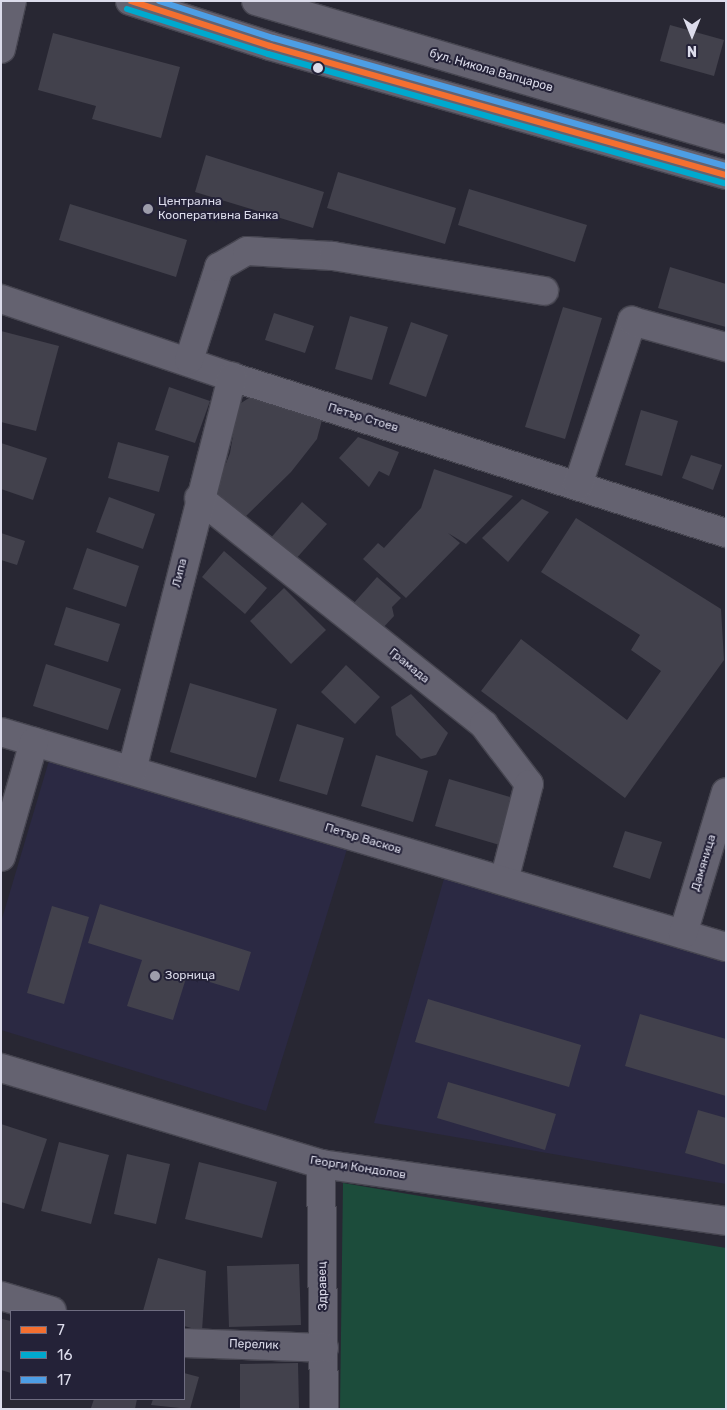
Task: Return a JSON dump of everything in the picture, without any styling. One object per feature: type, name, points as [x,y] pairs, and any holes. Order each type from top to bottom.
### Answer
[{"type":"street","points":[[1,49],[12,1]]},
{"type":"street","points":[[130,1],[279,49],[726,175]]},
{"type":"street","name":"бул. Никола Вапцаров","points":[[256,1],[726,139]]},
{"type":"street","points":[[189,360],[219,267],[247,251],[333,256],[544,291]]},
{"type":"street","name":"Петър Стоев","points":[[1,299],[189,360],[232,377],[726,533]]},
{"type":"street","points":[[578,485],[632,321],[726,347]]},
{"type":"street","name":"Липа","points":[[132,770],[199,498],[232,377]]},
{"type":"street","name":"Грамада","points":[[199,498],[484,725],[529,784],[504,881]]},
{"type":"street","name":"Петър Васков","points":[[1,732],[726,946]]},
{"type":"street","points":[[1,857],[34,742]]},
{"type":"street","name":"Дамяница","points":[[683,934],[726,792]]},
{"type":"street","name":"Георги Кондолов","points":[[1,1068],[321,1164],[726,1222]]},
{"type":"street","name":"Здравец","points":[[321,1164],[324,1409]]},
{"type":"street","points":[[1,1296],[49,1310]]},
{"type":"street","name":"Перелик","points":[[185,1343],[324,1348]]},
{"type":"shaded area","name":"Зорница","points":[[51,754],[348,846],[266,1111],[1,1030],[1,922]]},
{"type":"shaded area","points":[[445,875],[726,960],[726,1184],[374,1123]]},
{"type":"green space","points":[[343,1183],[726,1248],[726,1409],[340,1409]]},
{"type":"building","points":[[670,25],[724,40],[714,76],[660,61]]},
{"type":"building","points":[[53,33],[180,67],[161,138],[92,119],[96,106],[38,90]]},
{"type":"building","points":[[206,155],[324,192],[313,228],[195,192]]},
{"type":"building","points":[[338,172],[456,208],[445,244],[327,208]]},
{"type":"building","points":[[469,189],[587,225],[575,262],[458,225]]},
{"type":"building","points":[[70,204],[187,240],[176,277],[59,240]]},
{"type":"building","points":[[670,267],[726,284],[726,327],[658,308]]},
{"type":"building","points":[[563,307],[602,318],[565,439],[525,427]]},
{"type":"building","points":[[274,313],[314,326],[305,353],[265,340]]},
{"type":"building","points":[[350,316],[388,327],[372,380],[335,369]]},
{"type":"building","points":[[411,322],[448,335],[426,397],[389,384]]},
{"type":"building","points":[[1,331],[59,346],[36,431],[1,422]]},
{"type":"building","points":[[169,387],[210,401],[195,443],[155,430]]},
{"type":"building","points":[[252,396],[322,420],[317,439],[291,472],[244,518],[215,492],[230,453],[238,405]]},
{"type":"building","points":[[641,410],[678,421],[662,476],[625,465]]},
{"type":"building","points":[[358,437],[399,452],[389,476],[379,471],[369,487],[339,458]]},
{"type":"building","points":[[118,442],[169,456],[159,492],[108,478]]},
{"type":"building","points":[[1,443],[47,458],[33,500],[1,489]]},
{"type":"building","points":[[691,455],[722,465],[713,490],[682,478]]},
{"type":"building","points":[[434,469],[513,496],[466,544],[448,533],[460,543],[406,598],[363,559],[378,543],[384,548],[421,508]]},
{"type":"building","points":[[109,497],[155,514],[143,549],[96,532]]},
{"type":"building","points":[[522,499],[549,512],[508,562],[482,538]]},
{"type":"building","points":[[302,502],[327,524],[294,561],[269,540]]},
{"type":"building","points":[[576,518],[721,609],[724,660],[625,798],[481,691],[521,639],[627,720],[661,671],[631,650],[640,635],[541,572]]},
{"type":"building","points":[[1,533],[25,541],[17,565],[1,560]]},
{"type":"building","points":[[87,548],[139,566],[126,607],[73,589]]},
{"type":"building","points":[[224,551],[267,588],[245,614],[202,577]]},
{"type":"building","points":[[377,577],[401,598],[392,607],[394,616],[381,630],[353,604]]},
{"type":"building","points":[[284,588],[326,630],[291,664],[250,621]]},
{"type":"building","points":[[66,607],[120,624],[108,662],[54,645]]},
{"type":"building","points":[[46,664],[121,689],[108,730],[33,706]]},
{"type":"building","points":[[346,665],[380,697],[355,724],[321,692]]},
{"type":"building","points":[[190,683],[277,709],[256,778],[170,752]]},
{"type":"building","points":[[411,694],[448,733],[436,755],[421,759],[396,735],[391,707]]},
{"type":"building","points":[[297,724],[344,738],[327,795],[279,781]]},
{"type":"building","points":[[376,755],[428,771],[413,822],[361,806]]},
{"type":"building","points":[[449,779],[517,799],[503,846],[435,826]]},
{"type":"building","points":[[625,831],[662,842],[650,879],[613,867]]},
{"type":"building","points":[[100,904],[251,952],[239,991],[187,975],[173,1020],[127,1006],[142,960],[88,943]]},
{"type":"building","points":[[52,906],[89,917],[64,1004],[27,993]]},
{"type":"building","points":[[428,999],[581,1045],[569,1087],[415,1042]]},
{"type":"building","points":[[640,1014],[726,1039],[726,1096],[625,1066]]},
{"type":"building","points":[[448,1082],[556,1114],[545,1150],[437,1118]]},
{"type":"building","points":[[698,1110],[726,1118],[726,1165],[685,1153]]},
{"type":"building","points":[[1,1124],[47,1139],[24,1209],[1,1202]]},
{"type":"building","points":[[59,1142],[109,1155],[91,1224],[41,1211]]},
{"type":"building","points":[[127,1154],[170,1164],[156,1224],[114,1214]]},
{"type":"building","points":[[199,1162],[277,1182],[262,1238],[185,1219]]},
{"type":"building","points":[[158,1258],[206,1271],[202,1331],[185,1326],[185,1310],[143,1310]]},
{"type":"building","points":[[299,1264],[301,1325],[229,1327],[227,1266]]},
{"type":"building","points":[[2,1319],[10,1321],[10,1373],[1,1370]]},
{"type":"building","points":[[298,1363],[299,1409],[240,1409],[240,1364]]},
{"type":"building","points":[[185,1373],[199,1377],[190,1409],[151,1405],[153,1400],[185,1400]]},
{"type":"building","points":[[94,1400],[137,1400],[135,1409],[91,1408]]},
{"type":"transit line","name":"7","points":[[131,1],[270,46],[726,175]]},
{"type":"transit line","name":"17","points":[[159,1],[273,38],[726,166]]},
{"type":"transit line","name":"16","points":[[127,9],[268,54],[724,183]]},
{"type":"place","name":"Централна Кооперативна Банка","points":[[148,209]]},
{"type":"place","name":"Зорница","points":[[155,976]]}]
